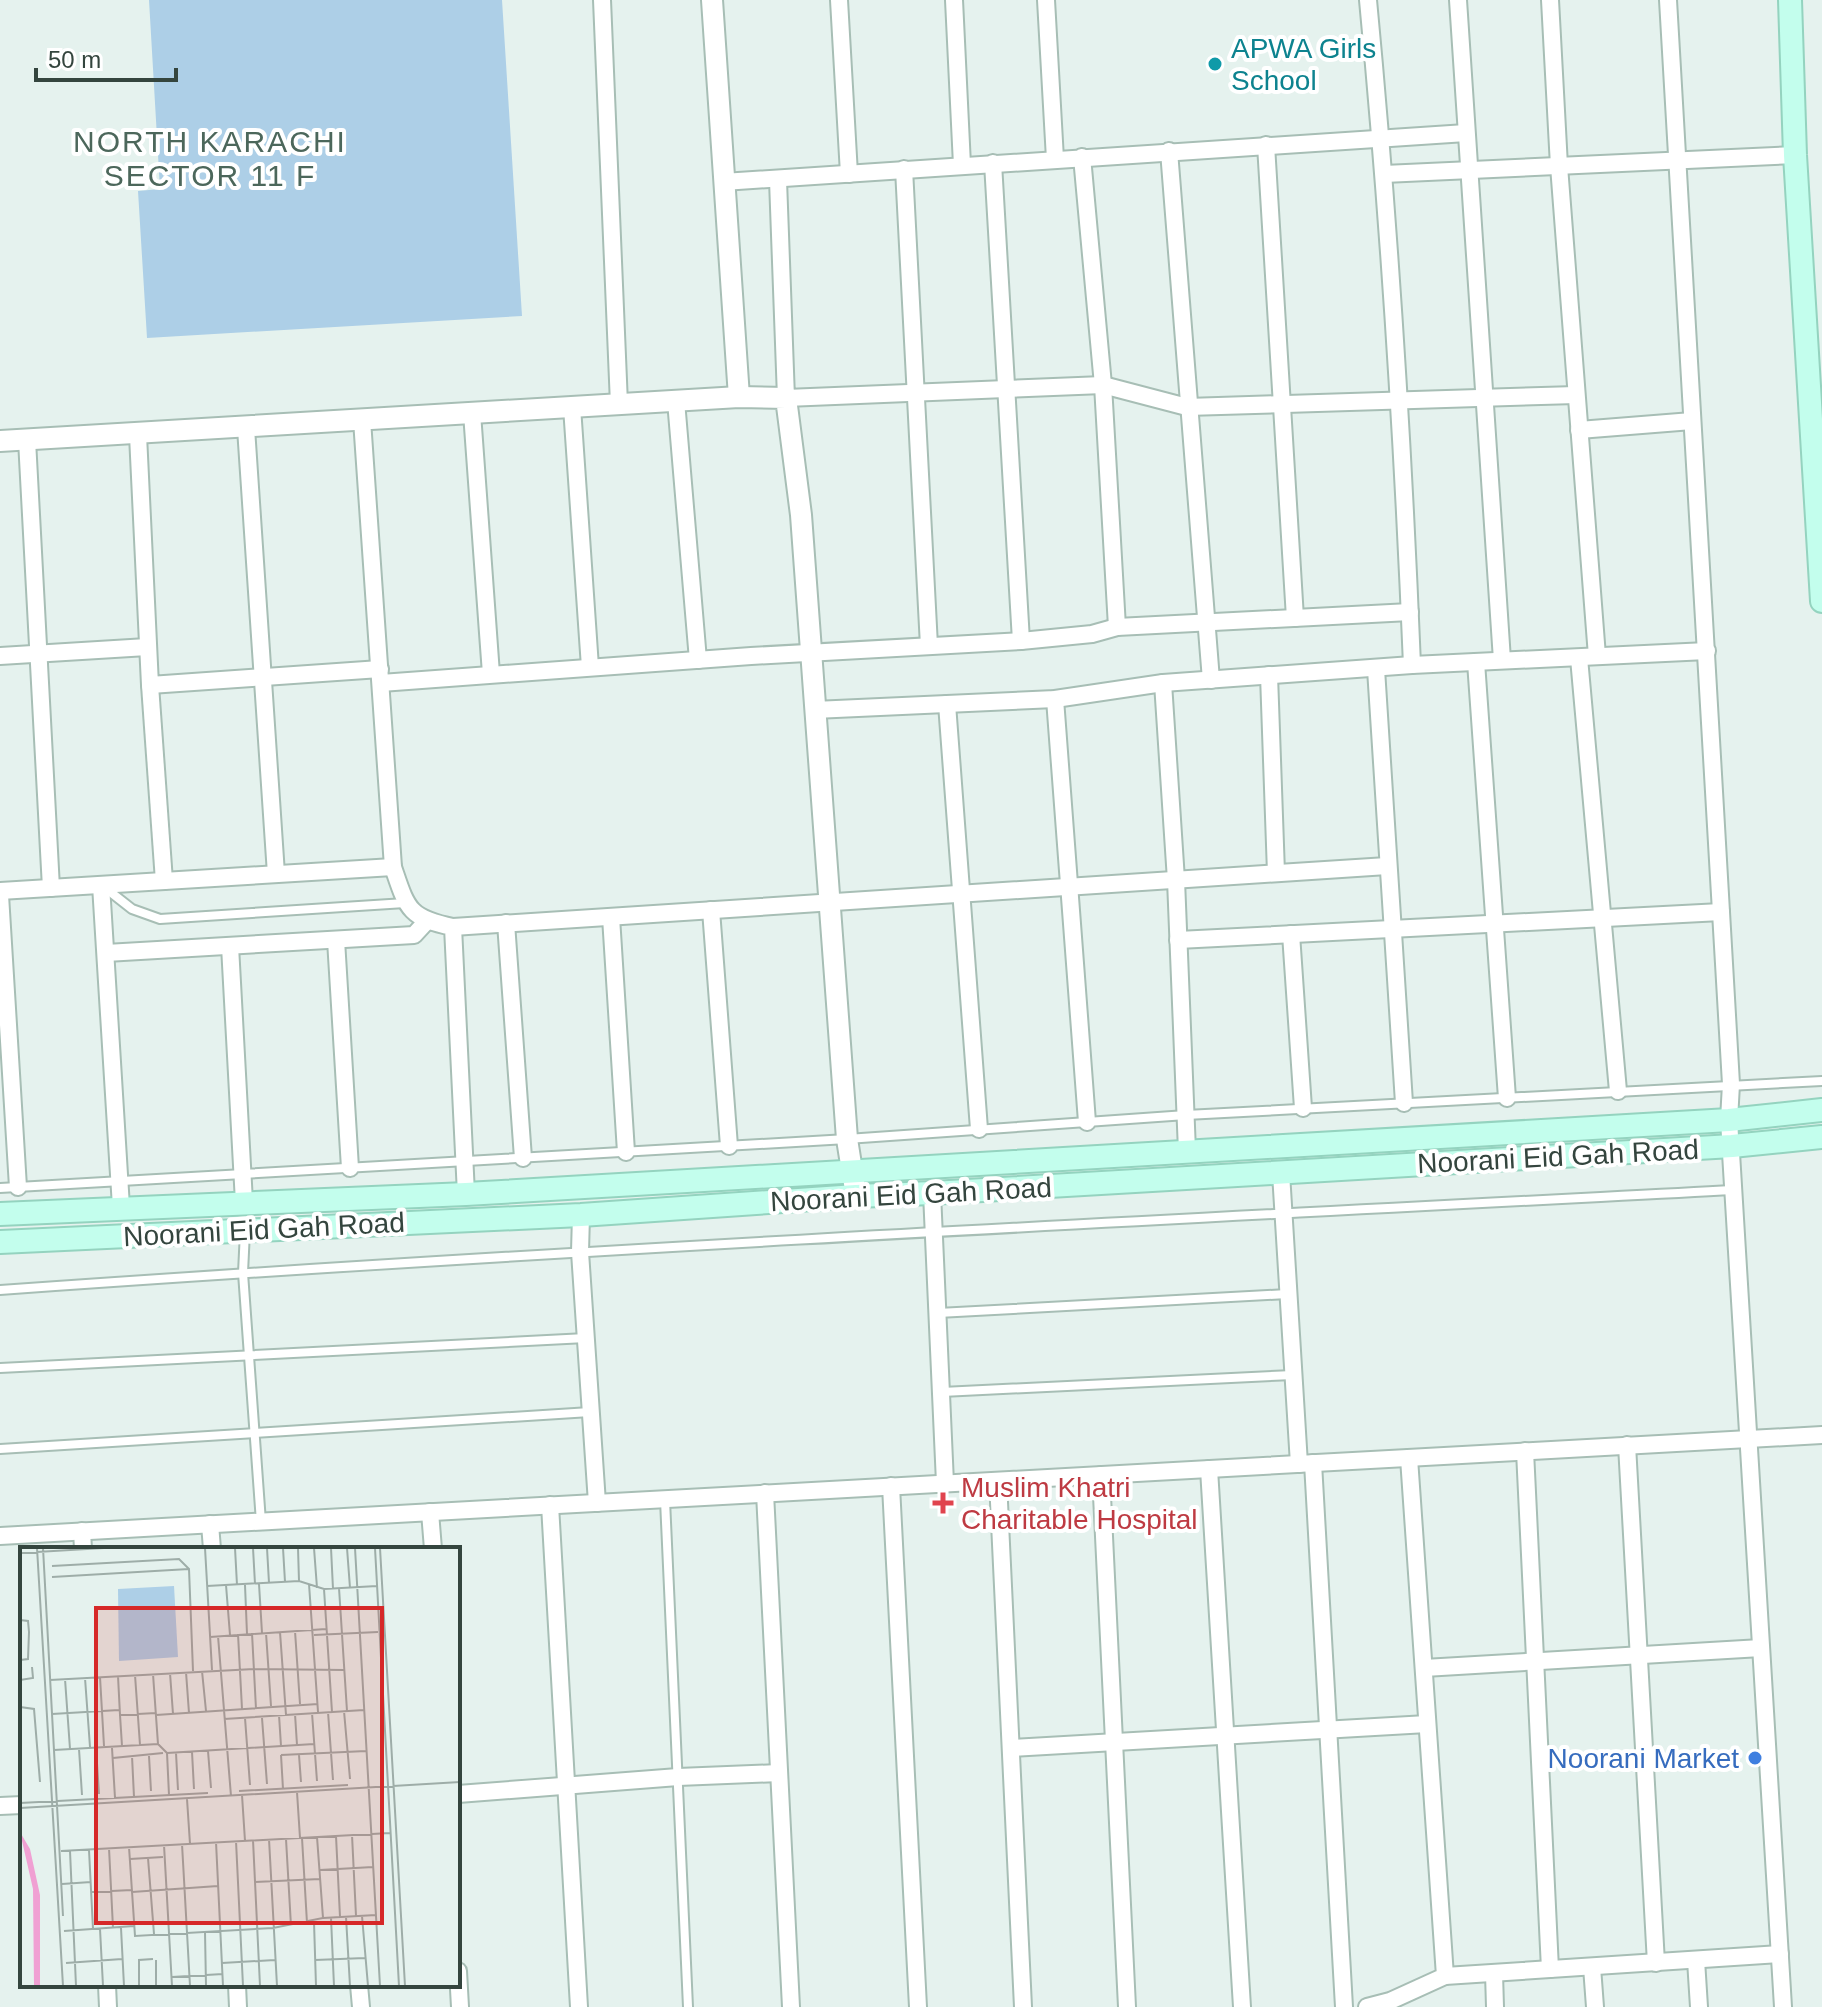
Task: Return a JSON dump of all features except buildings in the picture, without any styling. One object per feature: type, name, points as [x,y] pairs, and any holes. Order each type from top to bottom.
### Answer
[{"type":"main road","points":[[1790,0],[1795,155],[1822,601]]},
{"type":"main road","name":"Noorani Eid Gah Road","points":[[0,1214],[466,1194],[1729,1120],[1822,1110]]},
{"type":"main road","name":"Noorani Eid Gah Road","points":[[0,1242],[581,1215],[856,1196],[1732,1146],[1822,1137]]},
{"type":"street","points":[[602,0],[619,404]]},
{"type":"street","points":[[712,0],[739,397]]},
{"type":"street","points":[[839,0],[849,174]]},
{"type":"street","points":[[954,0],[962,165]]},
{"type":"street","points":[[1046,0],[1055,159]]},
{"type":"street","points":[[1368,0],[1384,174],[1412,665]]},
{"type":"street","points":[[1458,0],[1502,660]]},
{"type":"street","points":[[1550,0],[1559,166],[1597,656]]},
{"type":"street","points":[[1668,0],[1731,1084],[1729,1120],[1783,2007]]},
{"type":"street","points":[[723,182],[1466,133]]},
{"type":"street","points":[[1266,145],[1295,618]]},
{"type":"street","points":[[1169,151],[1211,680]]},
{"type":"street","points":[[1384,174],[1795,155]]},
{"type":"street","points":[[1082,157],[1103,385],[1117,627]]},
{"type":"street","points":[[993,163],[1021,641]]},
{"type":"street","points":[[904,169],[929,646]]},
{"type":"street","points":[[778,180],[786,398],[801,515],[847,1139],[856,1196]]},
{"type":"street","points":[[0,441],[739,397],[786,398],[1103,385],[1187,407],[1576,395]]},
{"type":"street","points":[[676,401],[698,660]]},
{"type":"street","points":[[572,407],[590,667]]},
{"type":"street","points":[[472,413],[491,674]]},
{"type":"street","points":[[362,420],[393,867],[405,903],[426,922],[453,927],[1387,866]]},
{"type":"street","points":[[1579,430],[1692,421]]},
{"type":"street","points":[[246,428],[276,874]]},
{"type":"street","points":[[138,435],[147,647],[164,881]]},
{"type":"street","points":[[27,440],[51,888]]},
{"type":"street","points":[[150,685],[263,677],[491,674],[1021,641],[1092,634],[1117,627],[1410,612]]},
{"type":"street","points":[[0,656],[147,647]]},
{"type":"street","points":[[814,710],[1055,699],[1163,683],[1412,665],[1707,651]]},
{"type":"street","points":[[1579,658],[1618,1091]]},
{"type":"street","points":[[1476,662],[1507,1098]]},
{"type":"street","points":[[1376,669],[1404,1103]]},
{"type":"street","points":[[1269,675],[1276,873]]},
{"type":"street","points":[[1163,683],[1176,880],[1187,1151]]},
{"type":"street","points":[[1055,699],[1087,1122]]},
{"type":"street","points":[[947,704],[979,1129]]},
{"type":"street","points":[[18,1187],[0,893],[393,867]]},
{"type":"street","points":[[101,885],[121,1207]]},
{"type":"street","points":[[711,910],[729,1146]]},
{"type":"street","points":[[1178,940],[1721,912]]},
{"type":"street","points":[[611,917],[626,1152]]},
{"type":"street","points":[[106,953],[414,935],[426,922]]},
{"type":"street","points":[[506,923],[523,1158]]},
{"type":"street","points":[[453,927],[466,1194]]},
{"type":"street","points":[[1291,934],[1303,1108]]},
{"type":"street","points":[[336,940],[350,1168]]},
{"type":"street","points":[[230,946],[244,1202]]},
{"type":"street","points":[[1281,1173],[1293,1375],[1306,1463],[1328,1729],[1344,2007]]},
{"type":"street","points":[[932,1193],[945,1483]]},
{"type":"street","points":[[581,1215],[580,1252],[597,1503]]},
{"type":"street","points":[[0,1536],[1822,1435]]},
{"type":"street","points":[[1627,1445],[1656,1963]]},
{"type":"street","points":[[1525,1451],[1550,1969]]},
{"type":"street","points":[[1409,1458],[1445,1976]]},
{"type":"street","points":[[1209,1469],[1242,2007]]},
{"type":"street","points":[[1101,1475],[1127,2007]]},
{"type":"street","points":[[998,1481],[1023,2007]]},
{"type":"street","points":[[891,1486],[918,2007]]},
{"type":"street","points":[[765,1493],[791,2007]]},
{"type":"street","points":[[550,1505],[579,2007]]},
{"type":"street","points":[[430,1512],[433,1547]]},
{"type":"street","points":[[210,1524],[212,1547]]},
{"type":"street","points":[[82,1531],[83,1547]]},
{"type":"street","points":[[1424,1668],[1761,1648]]},
{"type":"street","points":[[1011,1748],[1427,1724]]},
{"type":"street","points":[[460,1794],[678,1777],[779,1773]]},
{"type":"street","points":[[0,1806],[20,1805]]},
{"type":"street","points":[[1367,2007],[1390,2004],[1445,1976],[1780,1954]]},
{"type":"street","points":[[1696,1960],[1699,2007]]},
{"type":"street","points":[[1592,1967],[1595,2007]]},
{"type":"street","points":[[1494,1973],[1495,2007]]},
{"type":"street","points":[[107,1987],[108,2007]]},
{"type":"street","points":[[237,1987],[238,2007]]},
{"type":"street","points":[[359,1987],[361,2007]]},
{"type":"street","points":[[459,1987],[460,2007]]},
{"type":"lane","points":[[101,885],[132,909],[160,919],[405,903]]},
{"type":"lane","points":[[0,1188],[847,1139],[1303,1108],[1822,1081]]},
{"type":"lane","points":[[0,1290],[580,1252],[1734,1190]]},
{"type":"lane","points":[[245,1230],[243,1273],[261,1522]]},
{"type":"lane","points":[[937,1314],[1287,1294]]},
{"type":"lane","points":[[0,1368],[586,1338]]},
{"type":"lane","points":[[941,1392],[1293,1375]]},
{"type":"lane","points":[[0,1449],[591,1412]]},
{"type":"lane","points":[[665,1499],[688,2007]]},
{"type":"shaded area","points":[[149,0],[502,0],[522,316],[147,338],[138,191],[160,189]]},
{"type":"place","name":"APWA Girls School","points":[[1215,64]]},
{"type":"place","name":"Muslim Khatri Charitable Hospital","points":[[943,1503]]},
{"type":"place","name":"Noorani Market","points":[[1755,1758]]},
{"type":"district","name":"NORTH KARACHI SECTOR 11 F","points":[[210,159]]}]
